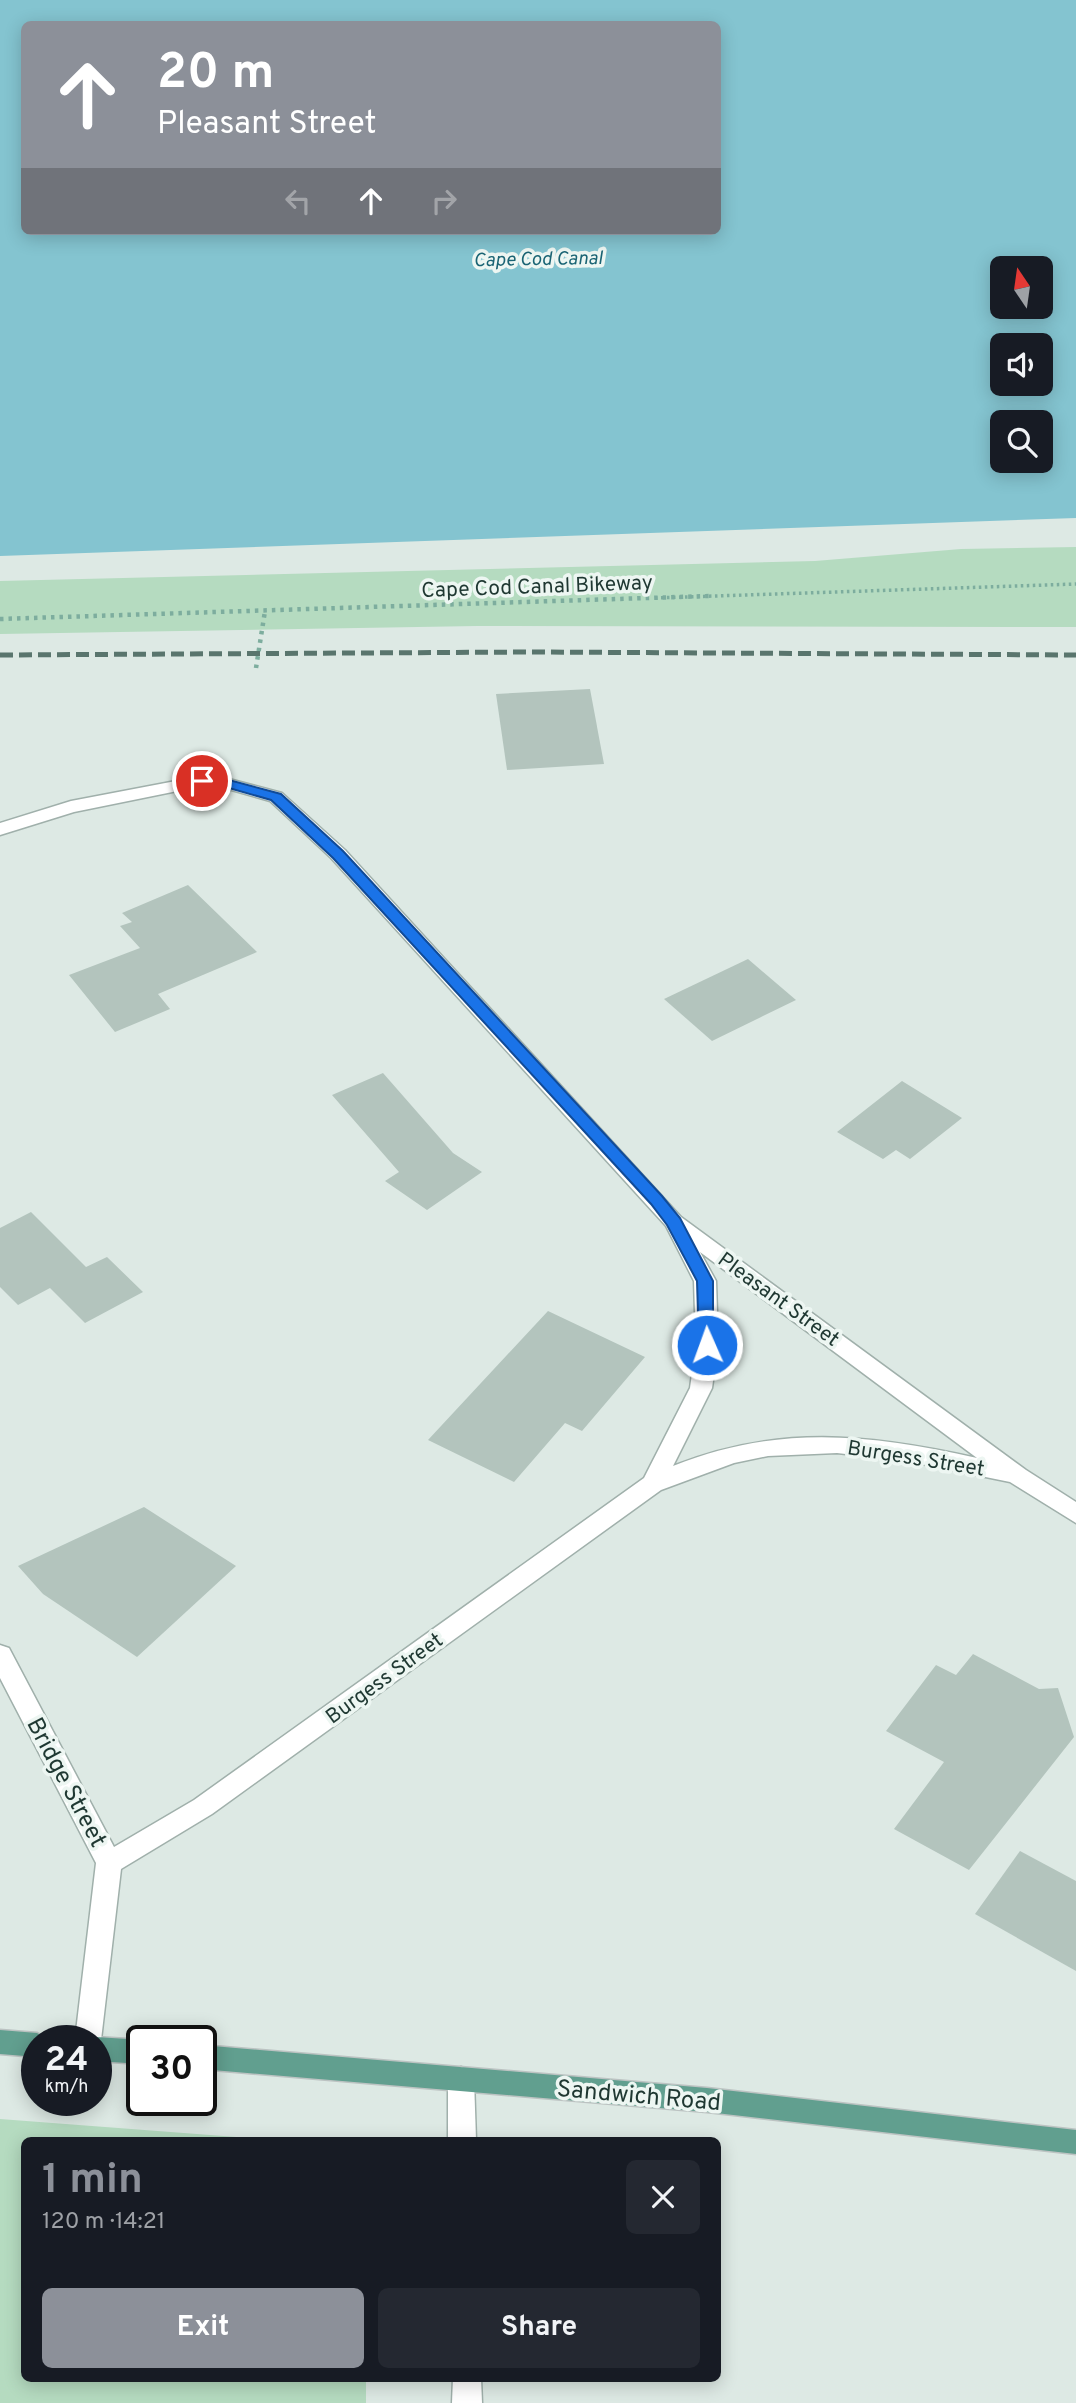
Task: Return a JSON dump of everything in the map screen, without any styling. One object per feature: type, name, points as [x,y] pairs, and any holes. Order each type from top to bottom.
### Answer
[{"type":"main road","points":[[0,2042],[21,2044]]},
{"type":"main road","name":"Sandwich Road","points":[[217,2058],[707,2100],[1076,2141]]},
{"type":"street","name":"Pleasant Street","points":[[0,829],[71,807],[202,781],[229,784],[276,797],[338,855],[674,1222],[1018,1476],[1076,1514]]},
{"type":"street","name":"Burgess Street","points":[[653,1484],[701,1388],[707,1345],[705,1281],[674,1222]]},
{"type":"street","name":"Burgess Street","points":[[109,1863],[203,1807],[653,1484],[732,1454],[778,1446],[820,1444],[957,1461],[1018,1476]]},
{"type":"street","name":"Bridge Street","points":[[0,1654],[109,1863],[90,2025]]},
{"type":"street","points":[[461,2079],[462,2137]]},
{"type":"street","points":[[467,2382],[467,2403]]},
{"type":"path","name":"Cape Cod Canal Bikeway","points":[[0,619],[1076,584]]},
{"type":"path","points":[[256,668],[265,611]]},
{"type":"green space","points":[[1076,547],[1076,627],[477,626],[0,634],[0,581],[815,561],[961,549]]},
{"type":"green space","points":[[0,2119],[237,2137],[21,2137],[21,2382],[366,2382],[366,2403],[0,2403]]},
{"type":"water","name":"Cape Cod Canal","points":[[0,0],[1076,0],[1076,518],[0,556]]},
{"type":"building","points":[[590,689],[604,764],[507,770],[496,694]]},
{"type":"building","points":[[188,885],[257,952],[158,994],[170,1009],[115,1032],[69,975],[140,948],[120,926],[132,922],[122,913]]},
{"type":"building","points":[[748,959],[796,1000],[712,1041],[664,999]]},
{"type":"building","points":[[383,1073],[453,1153],[482,1172],[427,1210],[385,1181],[399,1172],[332,1095]]},
{"type":"building","points":[[902,1081],[962,1118],[910,1159],[896,1150],[883,1159],[837,1132]]},
{"type":"building","points":[[31,1212],[86,1267],[107,1257],[143,1292],[85,1323],[50,1288],[18,1305],[0,1287],[0,1228]]},
{"type":"building","points":[[548,1311],[645,1357],[582,1431],[565,1423],[514,1482],[428,1440]]},
{"type":"building","points":[[144,1507],[236,1566],[137,1657],[43,1594],[18,1566]]},
{"type":"building","points":[[973,1654],[1039,1689],[1058,1688],[1074,1737],[969,1870],[894,1829],[944,1762],[886,1731],[936,1665],[956,1675]]},
{"type":"building","points":[[1020,1851],[1076,1881],[1076,1971],[975,1914]]},
{"type":"railway","points":[[0,655],[535,652],[1076,655]]},
{"type":"route","points":[[202,781],[229,784],[276,797],[338,855],[657,1200],[674,1222],[705,1281],[707,1345]]}]
